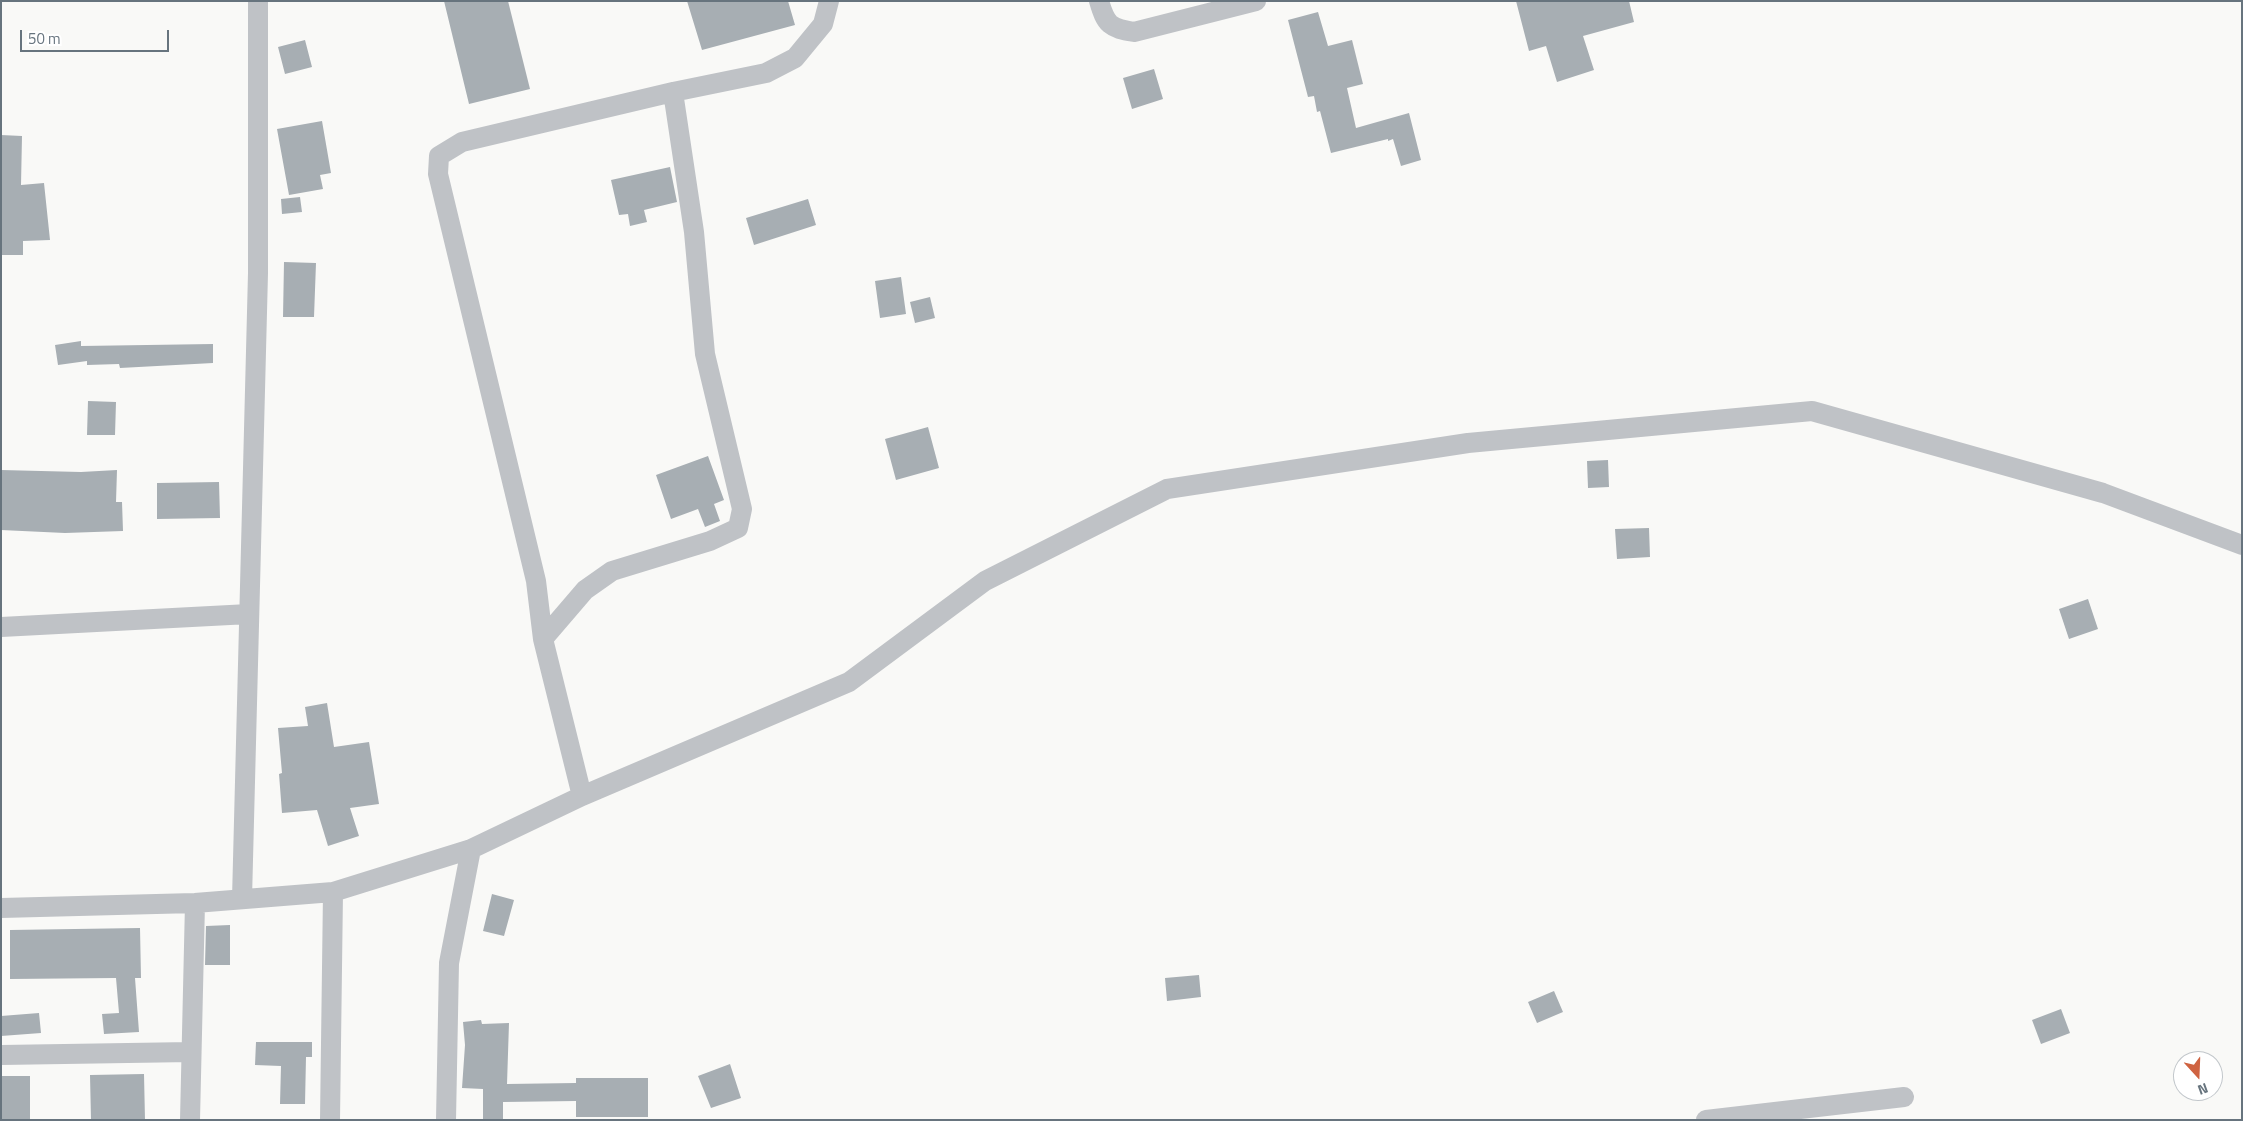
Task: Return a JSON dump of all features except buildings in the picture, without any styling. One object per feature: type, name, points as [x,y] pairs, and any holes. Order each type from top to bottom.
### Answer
[{"type":"street","points":[[242,900],[258,273],[258,1]]},
{"type":"street","points":[[582,796],[543,639],[536,581],[438,174],[439,156],[462,142],[673,92],[766,73],[796,58],[823,24],[829,1]]},
{"type":"street","points":[[1099,1],[1104,18],[1114,29],[1134,32],[1256,1]]},
{"type":"street","points":[[543,639],[586,590],[612,571],[710,541],[738,528],[742,509],[705,354],[694,232],[673,92]]},
{"type":"street","points":[[1,908],[195,903],[333,892],[471,849],[582,796],[849,682],[984,581],[1167,489],[1468,442],[1812,412],[2103,493],[2242,545]]},
{"type":"street","points":[[1,627],[249,614]]},
{"type":"street","points":[[446,1120],[450,963],[471,849]]},
{"type":"street","points":[[330,1120],[333,892]]},
{"type":"street","points":[[190,1120],[195,903]]},
{"type":"street","points":[[1,1055],[192,1052]]},
{"type":"street","points":[[1706,1120],[1904,1097]]}]
